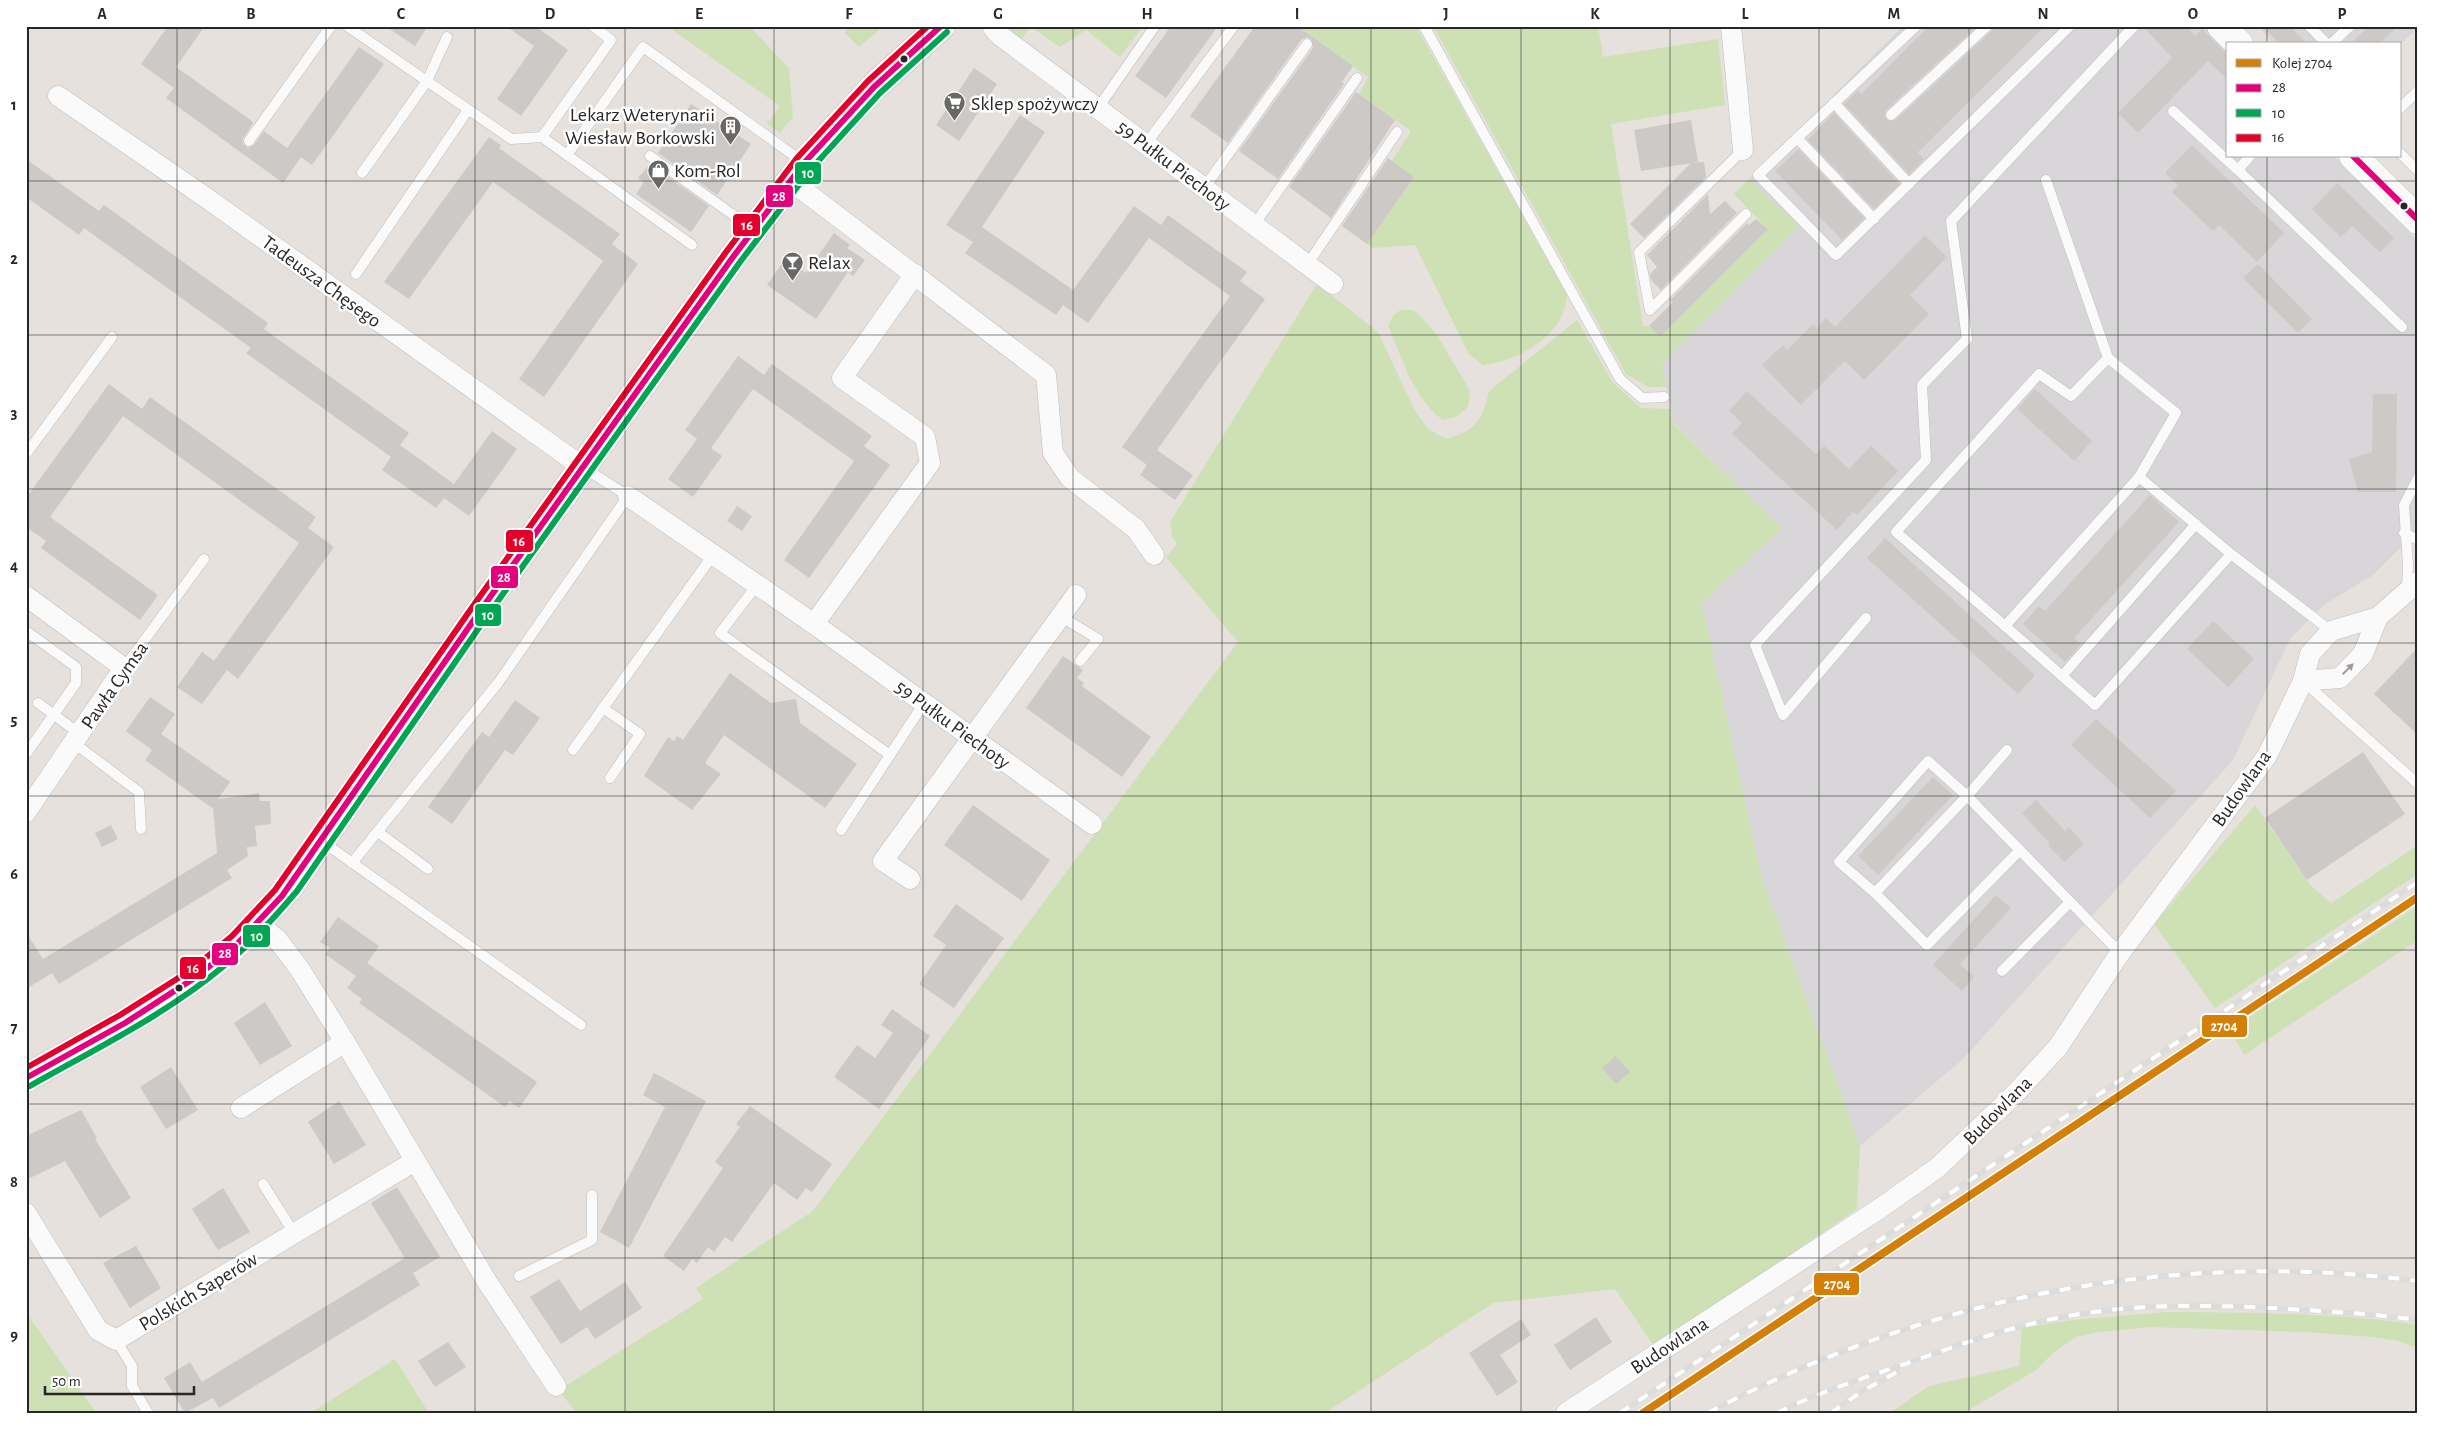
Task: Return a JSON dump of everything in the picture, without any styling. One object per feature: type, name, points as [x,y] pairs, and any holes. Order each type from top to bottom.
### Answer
[{"type":"street","points":[[26,1078],[179,989],[219,959],[258,924],[290,886],[478,614],[754,229],[797,172],[874,87],[941,26]]},
{"type":"street","name":"59 Pułku Piechoty","points":[[992,26],[998,34],[1333,284]]},
{"type":"street","points":[[1731,26],[1743,150]]},
{"type":"street","points":[[2221,26],[2237,42]]},
{"type":"street","name":"Tadeusza Chęsego","points":[[58,96],[208,199],[584,468]]},
{"type":"street","points":[[2361,160],[2418,220]]},
{"type":"street","points":[[797,172],[915,274],[1046,375],[1053,452],[1070,478],[1136,529],[1154,556]]},
{"type":"street","points":[[814,624],[930,463],[925,437],[842,378],[915,274]]},
{"type":"street","name":"59 Pułku Piechoty","points":[[628,496],[814,624],[1092,824]]},
{"type":"street","points":[[2331,631],[2378,617],[2412,588]]},
{"type":"street","points":[[910,878],[883,861],[971,737],[1076,595]]},
{"type":"street","points":[[26,596],[124,668]]},
{"type":"street","points":[[2303,681],[2340,678],[2363,654],[2378,617]]},
{"type":"street","name":"Budowlana","points":[[1566,1413],[1878,1209],[1944,1162],[2014,1096],[2058,1047],[2120,953],[2267,756],[2303,681],[2310,654],[2331,631]]},
{"type":"street","name":"Pawła Cymsa","points":[[26,812],[124,668]]},
{"type":"street","points":[[258,924],[277,939],[299,968],[486,1280],[556,1386]]},
{"type":"street","points":[[241,1108],[345,1042]]},
{"type":"street","name":"Polskich Saperów","points":[[26,1213],[98,1330],[116,1340],[416,1161]]},
{"type":"lane","points":[[249,141],[332,26]]},
{"type":"lane","points":[[347,26],[511,139],[542,137],[692,245]]},
{"type":"lane","points":[[542,137],[611,40],[593,26]]},
{"type":"lane","points":[[1098,108],[1155,26]]},
{"type":"lane","points":[[1146,144],[1234,26]]},
{"type":"lane","points":[[1424,26],[1620,379],[1642,398],[1664,397]]},
{"type":"lane","points":[[1916,26],[1758,175],[1836,256],[2070,26]]},
{"type":"lane","points":[[1891,114],[1986,26]]},
{"type":"lane","points":[[1866,618],[1783,715],[1755,645],[1926,460],[1922,385],[1967,339],[1951,221],[2134,26]]},
{"type":"lane","points":[[2309,26],[2327,42]]},
{"type":"lane","points":[[2331,42],[2350,26]]},
{"type":"lane","points":[[362,173],[427,81],[447,37]]},
{"type":"lane","points":[[1204,188],[1307,44]]},
{"type":"lane","points":[[567,155],[643,47],[797,172]]},
{"type":"lane","points":[[1254,225],[1357,78]]},
{"type":"lane","points":[[2402,106],[2418,91]]},
{"type":"lane","points":[[1834,103],[1909,184]]},
{"type":"lane","points":[[356,274],[468,110]]},
{"type":"lane","points":[[2173,111],[2402,326]]},
{"type":"lane","points":[[1307,265],[1397,132]]},
{"type":"lane","points":[[1797,138],[1874,219]]},
{"type":"lane","points":[[1743,150],[1639,252],[1650,310],[1746,214]]},
{"type":"lane","points":[[2402,155],[2418,172]]},
{"type":"lane","points":[[650,156],[754,229]]},
{"type":"lane","points":[[2238,170],[2248,158]]},
{"type":"lane","points":[[2005,626],[2139,477],[2176,413],[2108,358],[2046,180]]},
{"type":"lane","points":[[26,454],[112,337]]},
{"type":"lane","points":[[2108,358],[2071,396],[2039,374],[1896,532],[2095,706],[2232,554]]},
{"type":"lane","points":[[352,864],[498,683],[628,496],[584,468]]},
{"type":"lane","points":[[2139,477],[2232,554],[2331,631]]},
{"type":"lane","points":[[2412,588],[2404,533],[2404,505],[2418,478]]},
{"type":"lane","points":[[2062,676],[2196,524]]},
{"type":"lane","points":[[2404,533],[2418,540]]},
{"type":"lane","points":[[573,750],[713,555]]},
{"type":"lane","name":"Pawła Cymsa","points":[[124,668],[204,559]]},
{"type":"lane","points":[[757,585],[720,633],[890,755]]},
{"type":"lane","points":[[1060,616],[1098,639],[1080,661]]},
{"type":"lane","points":[[26,631],[76,666],[76,683],[26,754]]},
{"type":"lane","points":[[2303,681],[2418,784]]},
{"type":"lane","points":[[38,703],[54,715],[77,739],[139,792],[141,830]]},
{"type":"lane","points":[[841,830],[924,703]]},
{"type":"lane","points":[[602,708],[640,734],[610,778]]},
{"type":"lane","points":[[1875,893],[1967,796],[2007,750]]},
{"type":"lane","points":[[2020,850],[1927,945],[1875,893],[1839,862],[1928,761],[1967,796],[2020,850],[2120,953]]},
{"type":"lane","points":[[378,832],[428,869]]},
{"type":"lane","points":[[322,841],[581,1025]]},
{"type":"lane","points":[[2002,972],[2070,902]]},
{"type":"lane","points":[[263,1184],[294,1233]]},
{"type":"lane","points":[[519,1276],[592,1240],[592,1195]]},
{"type":"lane","points":[[116,1340],[132,1366],[132,1386],[148,1413]]},
{"type":"shaded area","points":[[1903,26],[2204,26],[2226,48],[2226,158],[2336,158],[2418,241],[2418,530],[2373,575],[2324,605],[2290,639],[2233,760],[1962,1060],[1860,1146],[1762,879],[1702,603],[1782,528],[1673,422],[1662,363],[1798,226],[1749,179]]},
{"type":"shaded area","points":[[2257,26],[2418,26],[2402,42],[2273,42]]},
{"type":"green space","points":[[667,26],[749,26],[789,68],[793,117],[780,133],[767,124],[780,106]]},
{"type":"green space","points":[[851,26],[884,26],[859,47],[844,32]]},
{"type":"green space","points":[[1007,26],[1143,26],[1120,57],[1086,30],[1060,47],[1031,27],[1021,39]]},
{"type":"green space","points":[[1297,26],[1416,26],[1567,295],[1565,309],[1558,322],[1538,344],[1511,358],[1483,365],[1469,354],[1415,245],[1373,248],[1367,244],[1414,177],[1392,161],[1411,131],[1359,94],[1368,77]]},
{"type":"green space","points":[[1433,26],[1598,26],[1603,57],[1718,39],[1725,105],[1611,124],[1643,326],[1649,326],[1660,337],[1768,229],[1734,194],[1749,179],[1799,226],[1662,363],[1666,387],[1648,387],[1626,374]]},
{"type":"green space","points":[[1317,284],[1378,332],[1414,409],[1427,428],[1446,439],[1471,428],[1484,410],[1489,391],[1577,320],[1613,383],[1641,408],[1670,409],[1673,423],[1782,528],[1702,603],[1762,879],[1860,1146],[1857,1209],[1654,1346],[1615,1289],[1493,1303],[1325,1413],[576,1413],[559,1390],[703,1299],[696,1288],[813,1211],[1238,642],[1166,557],[1177,544],[1172,536],[1170,522]]},
{"type":"green space","points":[[1401,310],[1412,310],[1419,314],[1437,335],[1470,391],[1468,407],[1456,417],[1443,420],[1424,401],[1416,389],[1388,325],[1394,314]]},
{"type":"green space","points":[[2255,805],[2311,886],[2331,903],[2418,845],[2418,874],[2215,1008],[2154,924]]},
{"type":"green space","points":[[2418,906],[2418,940],[2244,1055],[2230,1030]]},
{"type":"green space","points":[[26,1312],[96,1413],[26,1413]]},
{"type":"green space","points":[[2167,1312],[2324,1315],[2418,1325],[2418,1348],[2398,1341],[2373,1337],[2305,1332],[2151,1327],[2098,1332],[2076,1337],[2053,1353],[2036,1370],[1964,1413],[1890,1413],[1929,1386],[2019,1366],[2022,1328],[2073,1320]]},
{"type":"green space","points":[[395,1359],[427,1410],[424,1413],[311,1413]]},
{"type":"building","points":[[168,26],[205,26],[176,67],[252,121],[253,123],[242,140],[243,144],[248,148],[254,145],[264,131],[287,148],[359,47],[384,64],[312,165],[301,157],[283,183],[166,98],[174,88],[141,64]]},
{"type":"building","points":[[385,26],[428,26],[415,46]]},
{"type":"building","points":[[506,26],[535,26],[568,50],[521,116],[497,99],[534,46]]},
{"type":"building","points":[[1171,26],[1218,26],[1166,98],[1135,76]]},
{"type":"building","points":[[1255,26],[1297,26],[1353,66],[1342,82],[1344,84],[1278,179],[1239,151],[1313,48],[1311,39],[1307,37],[1301,40],[1228,143],[1190,116]]},
{"type":"building","points":[[1929,26],[1977,26],[1886,110],[1884,116],[1889,121],[1896,120],[1992,31],[1994,26],[2045,26],[1918,152],[1924,159],[1909,174],[1844,104],[1858,90],[1861,94]]},
{"type":"building","points":[[2143,26],[2186,26],[2195,36],[2202,29],[2226,53],[2226,78],[2208,61],[2138,133],[2118,113],[2172,58]]},
{"type":"building","points":[[2262,26],[2289,26],[2306,42],[2278,42]]},
{"type":"building","points":[[2369,26],[2398,26],[2381,42],[2352,42]]},
{"type":"building","points":[[974,68],[997,84],[959,141],[936,125]]},
{"type":"building","points":[[1356,92],[1395,120],[1331,218],[1289,187]]},
{"type":"building","points":[[691,104],[751,144],[717,195],[658,153]]},
{"type":"building","points":[[1834,113],[1899,184],[1874,209],[1808,140]]},
{"type":"building","points":[[1020,115],[1045,132],[982,227],[1073,290],[1134,206],[1161,225],[1168,215],[1247,272],[1240,281],[1265,299],[1157,450],[1193,475],[1175,500],[1140,475],[1147,465],[1122,447],[1230,296],[1149,238],[1088,323],[1063,305],[1056,315],[965,253],[973,242],[946,225]]},
{"type":"building","points":[[1691,120],[1698,162],[1641,171],[1634,130]]},
{"type":"building","points":[[489,137],[501,145],[499,148],[620,234],[612,244],[638,264],[544,397],[519,379],[603,261],[590,251],[493,182],[409,299],[384,282]]},
{"type":"building","points":[[2192,145],[2284,233],[2257,262],[2219,225],[2213,231],[2172,192],[2178,185],[2165,173]]},
{"type":"building","points":[[1798,149],[1864,218],[1842,240],[1775,171]]},
{"type":"building","points":[[1388,158],[1414,177],[1367,244],[1342,226]]},
{"type":"building","points":[[26,159],[99,211],[104,205],[268,323],[264,329],[409,433],[400,445],[454,484],[492,431],[517,449],[469,516],[444,498],[436,508],[382,470],[391,457],[246,353],[251,348],[84,228],[79,235],[26,197]]},
{"type":"building","points":[[1704,162],[1706,177],[1644,238],[1630,224],[1691,163]]},
{"type":"building","points":[[650,164],[709,206],[691,232],[636,194],[644,182],[638,178]]},
{"type":"building","points":[[2337,183],[2394,238],[2380,252],[2352,226],[2341,237],[2312,209]]},
{"type":"building","points":[[1708,194],[1710,214],[1725,201],[1737,213],[1661,290],[1651,280],[1650,274],[1657,267],[1647,255]]},
{"type":"building","points":[[1756,219],[1768,229],[1660,337],[1649,326],[1673,302],[1670,300],[1747,223],[1749,225]]},
{"type":"building","points":[[834,233],[850,245],[847,248],[865,260],[853,276],[848,272],[816,319],[767,285],[785,259],[806,273]]},
{"type":"building","points":[[1925,235],[1947,257],[1910,295],[1929,314],[1864,380],[1845,361],[1801,405],[1762,365],[1783,345],[1787,350],[1813,324],[1817,328],[1826,318],[1835,327]]},
{"type":"building","points":[[2258,264],[2312,319],[2298,333],[2243,278]]},
{"type":"building","points":[[738,356],[764,375],[772,364],[872,436],[864,446],[890,465],[809,578],[784,560],[854,461],[753,389],[711,448],[722,456],[693,497],[668,479],[697,439],[685,430]]},
{"type":"building","points":[[109,384],[142,409],[150,397],[316,517],[308,528],[334,547],[238,679],[227,670],[202,704],[177,687],[202,652],[214,661],[299,543],[123,416],[50,517],[158,595],[140,620],[41,548],[46,541],[26,527],[26,498]]},
{"type":"building","points":[[2035,389],[2092,441],[2074,461],[2017,409]]},
{"type":"building","points":[[1747,391],[1816,454],[1824,446],[1849,469],[1871,446],[1898,471],[1857,515],[1853,512],[1837,530],[1732,434],[1742,423],[1729,411]]},
{"type":"building","points":[[2373,394],[2397,394],[2396,492],[2358,492],[2349,459],[2372,452]]},
{"type":"building","points":[[2150,495],[2179,522],[2074,638],[2081,644],[2065,662],[2023,624],[2039,606],[2045,611]]},
{"type":"building","points":[[737,506],[752,516],[742,531],[727,521]]},
{"type":"building","points":[[1885,538],[2035,675],[2018,694],[1867,558]]},
{"type":"building","points":[[2213,621],[2254,659],[2228,687],[2187,649]]},
{"type":"building","points":[[2418,647],[2418,735],[2374,694]]},
{"type":"building","points":[[1063,656],[1083,670],[1077,678],[1084,683],[1082,686],[1151,737],[1122,777],[1026,708]]},
{"type":"building","points":[[730,673],[771,703],[796,699],[800,723],[857,764],[825,808],[724,735],[705,763],[721,774],[692,810],[644,776],[668,737],[674,741],[677,736],[683,740]]},
{"type":"building","points":[[150,697],[175,714],[161,734],[230,782],[218,799],[259,793],[260,801],[270,801],[271,824],[255,826],[257,846],[247,847],[248,856],[227,870],[232,878],[59,984],[52,973],[26,989],[26,932],[43,959],[217,853],[213,806],[212,808],[145,760],[152,750],[126,731]]},
{"type":"building","points":[[515,700],[540,718],[513,755],[505,750],[452,824],[428,807],[482,732],[489,737]]},
{"type":"building","points":[[2096,719],[2176,791],[2150,818],[2071,745]]},
{"type":"building","points":[[2363,752],[2405,814],[2307,880],[2265,818]]},
{"type":"building","points":[[1933,777],[1953,795],[1878,875],[1858,856]]},
{"type":"building","points":[[2036,800],[2065,831],[2069,827],[2084,844],[2064,862],[2048,846],[2050,844],[2022,813]]},
{"type":"building","points":[[973,805],[1050,860],[1022,901],[944,845]]},
{"type":"building","points":[[111,825],[118,839],[102,847],[95,833]]},
{"type":"building","points":[[1996,895],[2011,908],[1960,964],[1974,977],[1962,991],[1933,965]]},
{"type":"building","points":[[956,904],[1004,938],[954,1008],[919,984],[946,945],[933,936]]},
{"type":"building","points":[[338,917],[379,946],[367,963],[537,1082],[519,1108],[510,1101],[505,1107],[359,1003],[362,999],[347,988],[356,976],[325,954],[330,948],[320,942]]},
{"type":"building","points":[[265,1002],[292,1046],[260,1065],[234,1023]]},
{"type":"building","points":[[892,1009],[930,1036],[879,1109],[834,1077],[857,1045],[875,1058],[893,1033],[881,1025]]},
{"type":"building","points":[[1616,1056],[1630,1072],[1616,1084],[1602,1068]]},
{"type":"building","points":[[171,1067],[198,1110],[166,1129],[140,1087]]},
{"type":"building","points":[[654,1073],[706,1101],[629,1248],[600,1232],[665,1107],[643,1095]]},
{"type":"building","points":[[339,1101],[366,1145],[334,1164],[308,1122]]},
{"type":"building","points":[[750,1106],[832,1164],[812,1192],[806,1188],[797,1200],[774,1183],[732,1242],[725,1237],[714,1252],[708,1247],[697,1263],[692,1259],[684,1271],[663,1256],[723,1168],[715,1162],[740,1127],[736,1124]]},
{"type":"building","points":[[81,1110],[97,1138],[95,1139],[131,1198],[100,1218],[65,1161],[26,1180],[26,1136]]},
{"type":"building","points":[[397,1187],[440,1257],[413,1273],[420,1285],[219,1408],[213,1398],[185,1413],[164,1378],[190,1362],[202,1382],[405,1258],[371,1203]]},
{"type":"building","points":[[223,1188],[250,1232],[218,1250],[192,1209]]},
{"type":"building","points":[[136,1246],[161,1288],[130,1308],[103,1263]]},
{"type":"building","points":[[559,1279],[580,1311],[625,1282],[642,1308],[595,1339],[587,1327],[561,1344],[530,1297]]},
{"type":"building","points":[[1596,1317],[1612,1342],[1570,1370],[1554,1345]]},
{"type":"building","points":[[1521,1319],[1531,1335],[1500,1355],[1518,1382],[1497,1396],[1469,1353]]},
{"type":"building","points":[[448,1342],[466,1367],[435,1387],[418,1361]]},
{"type":"railway","points":[[1620,1413],[2418,882]]},
{"type":"railway","points":[[1708,1413],[1791,1373],[1876,1339],[1964,1312],[2052,1292],[2143,1278],[2234,1272],[2326,1273],[2418,1281]]},
{"type":"railway","points":[[1777,1413],[1809,1398],[1973,1340],[2018,1327],[2086,1313],[2132,1308],[2225,1306],[2344,1312],[2418,1320]]},
{"type":"railway","points":[[1831,1413],[1864,1390],[1897,1372]]},
{"type":"rail line","name":"2704","points":[[1643,1413],[2418,897]]},
{"type":"transit line","name":"16","points":[[26,1068],[120,1015],[191,970],[232,936],[275,890],[471,609],[726,252],[797,158],[868,81],[928,26]]},
{"type":"transit line","name":"28","points":[[26,1078],[125,1023],[196,977],[238,943],[282,896],[478,614],[733,257],[804,163],[874,87],[941,26]]},
{"type":"transit line","name":"10","points":[[30,1086],[131,1030],[203,983],[254,939],[297,891],[485,619],[740,262],[811,169],[880,93],[947,32]]},
{"type":"transit line","name":"28","points":[[2355,158],[2418,220]]},
{"type":"place","name":"Sklep spożywczy","points":[[955,122]]},
{"type":"place","name":"Lekarz Weterynarii Wiesław Borkowski","points":[[731,145]]},
{"type":"place","name":"Kom-Rol","points":[[658,189]]},
{"type":"place","name":"Relax","points":[[792,281]]}]
